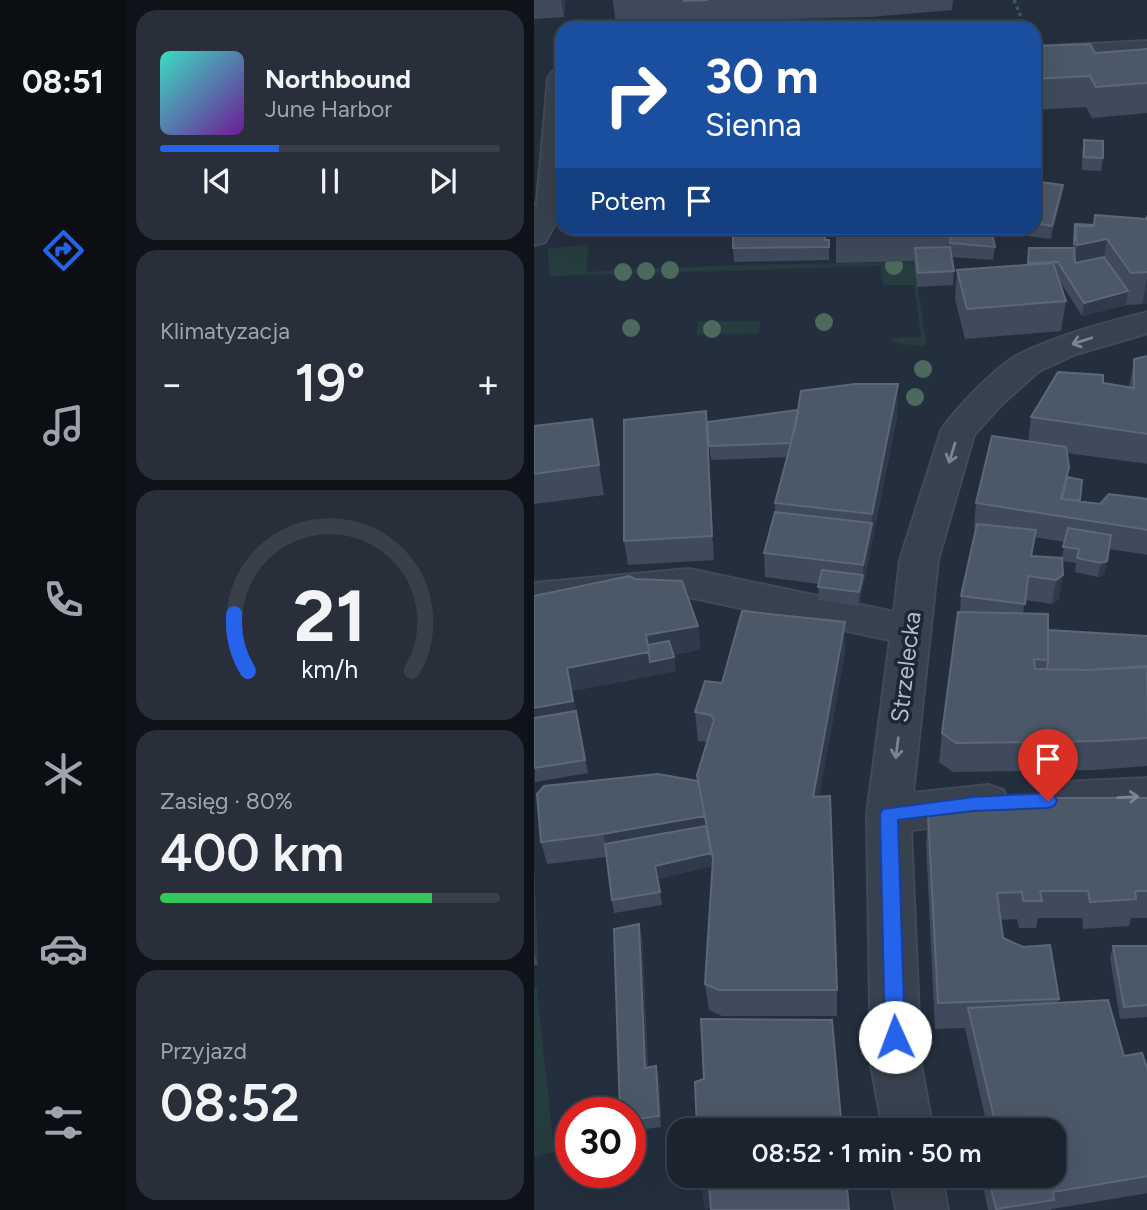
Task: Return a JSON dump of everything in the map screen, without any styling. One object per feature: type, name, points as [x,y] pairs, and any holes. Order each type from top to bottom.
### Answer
[{"type":"street","points":[[1041,55],[1147,49]]},
{"type":"street","points":[[534,80],[555,78]]},
{"type":"street","points":[[534,236],[543,203],[555,124]]},
{"type":"street","name":"Strzelecka","points":[[906,1118],[896,1065],[889,814],[919,560],[958,431],[989,397],[1027,364],[1065,347],[1147,322]]},
{"type":"street","points":[[534,597],[689,583],[762,601],[911,630]]},
{"type":"street","points":[[889,814],[973,804],[1147,796]]},
{"type":"street","points":[[918,1188],[922,1210]]},
{"type":"path","points":[[1014,0],[1022,21]]},
{"type":"green space","points":[[588,244],[587,272],[734,265],[914,262],[925,346],[892,341],[891,338],[921,337],[914,285],[883,285],[881,266],[549,276],[548,249]]},
{"type":"green space","points":[[760,321],[759,333],[697,335],[698,322]]},
{"type":"green space","points":[[534,988],[537,988],[554,1152],[534,1157]]},
{"type":"building","points":[[1090,44],[1095,53],[1148,49],[1148,83],[1096,87],[1090,76],[1041,79],[1041,46]]},
{"type":"building","points":[[1084,140],[1103,141],[1103,158],[1084,157]]},
{"type":"building","points":[[1041,182],[1063,185],[1052,226],[1041,224]]},
{"type":"building","points":[[1095,215],[1146,219],[1148,215],[1148,272],[1131,273],[1107,239],[1077,245],[1076,226],[1094,226]]},
{"type":"building","points":[[1075,224],[1094,226],[1076,226],[1074,245]]},
{"type":"building","points":[[733,235],[825,235],[825,240],[829,240],[829,247],[733,248]]},
{"type":"building","points":[[951,235],[992,235],[995,247],[950,243]]},
{"type":"building","points":[[950,247],[954,271],[918,273],[915,248]]},
{"type":"building","points":[[1029,248],[1074,248],[1075,263],[1104,257],[1128,291],[1084,303],[1058,262],[1028,263]]},
{"type":"building","points":[[1053,263],[1066,301],[967,309],[957,270]]},
{"type":"building","points":[[1148,356],[1148,434],[1031,417],[1058,372],[1103,375],[1103,383],[1134,388],[1134,359]]},
{"type":"building","points":[[855,384],[898,384],[872,514],[775,503],[796,424],[801,391]]},
{"type":"building","points":[[798,410],[791,443],[709,446],[707,422]]},
{"type":"building","points":[[706,411],[712,536],[624,541],[624,420]]},
{"type":"building","points":[[592,419],[599,465],[534,474],[534,426]]},
{"type":"building","points":[[992,436],[1066,447],[1069,467],[1061,499],[1100,504],[1109,494],[1148,499],[1148,530],[976,503]]},
{"type":"building","points":[[1067,477],[1082,480],[1080,500],[1062,499]]},
{"type":"building","points":[[775,512],[872,523],[863,565],[764,553]]},
{"type":"building","points":[[977,524],[1036,530],[1031,556],[1062,558],[1063,575],[1056,580],[1028,576],[1025,604],[961,596]]},
{"type":"building","points":[[1068,528],[1111,535],[1107,561],[1101,563],[1077,558],[1079,549],[1063,547]]},
{"type":"building","points":[[822,570],[863,575],[859,592],[818,587]]},
{"type":"building","points":[[629,576],[635,579],[682,581],[698,626],[646,635],[649,652],[567,668],[573,701],[534,708],[534,596]]},
{"type":"building","points":[[742,611],[845,622],[813,797],[830,796],[837,990],[719,990],[705,984],[713,859],[697,775],[714,720],[711,715],[695,712],[705,681],[722,683]]},
{"type":"building","points":[[958,612],[1048,614],[1048,660],[1034,659],[1035,669],[1088,670],[1147,666],[1148,738],[956,743],[942,733]]},
{"type":"building","points":[[1048,630],[1148,636],[1148,667],[1047,669]]},
{"type":"building","points":[[669,641],[674,657],[650,662],[648,645]]},
{"type":"building","points":[[576,711],[585,760],[534,768],[534,718]]},
{"type":"building","points":[[658,774],[698,781],[705,816],[541,842],[537,794],[544,786]]},
{"type":"building","points":[[1148,798],[1148,891],[1135,891],[1136,899],[1090,902],[1088,891],[1040,891],[1042,901],[1023,901],[1022,892],[997,893],[1003,938],[1023,947],[1050,945],[1059,999],[938,1003],[928,815],[948,801]]},
{"type":"building","points":[[706,826],[711,853],[655,866],[660,892],[612,900],[605,844]]},
{"type":"building","points":[[639,924],[645,1068],[656,1066],[659,1116],[646,1118],[646,1097],[619,1097],[614,929]]},
{"type":"building","points":[[1113,946],[1148,946],[1148,1005],[1124,1007]]},
{"type":"building","points":[[1108,1000],[1124,1056],[1142,1053],[1148,1071],[1148,1176],[1053,1192],[1054,1200],[996,1209],[991,1188],[1066,1188],[1066,1118],[994,1118],[968,1008]]},
{"type":"building","points":[[701,1019],[832,1020],[841,1118],[696,1118],[695,1082],[704,1079]]},
{"type":"building","points":[[709,1188],[847,1188],[849,1210],[711,1210]]},
{"type":"route","points":[[895,1037],[889,814],[973,804],[1048,801]]}]
